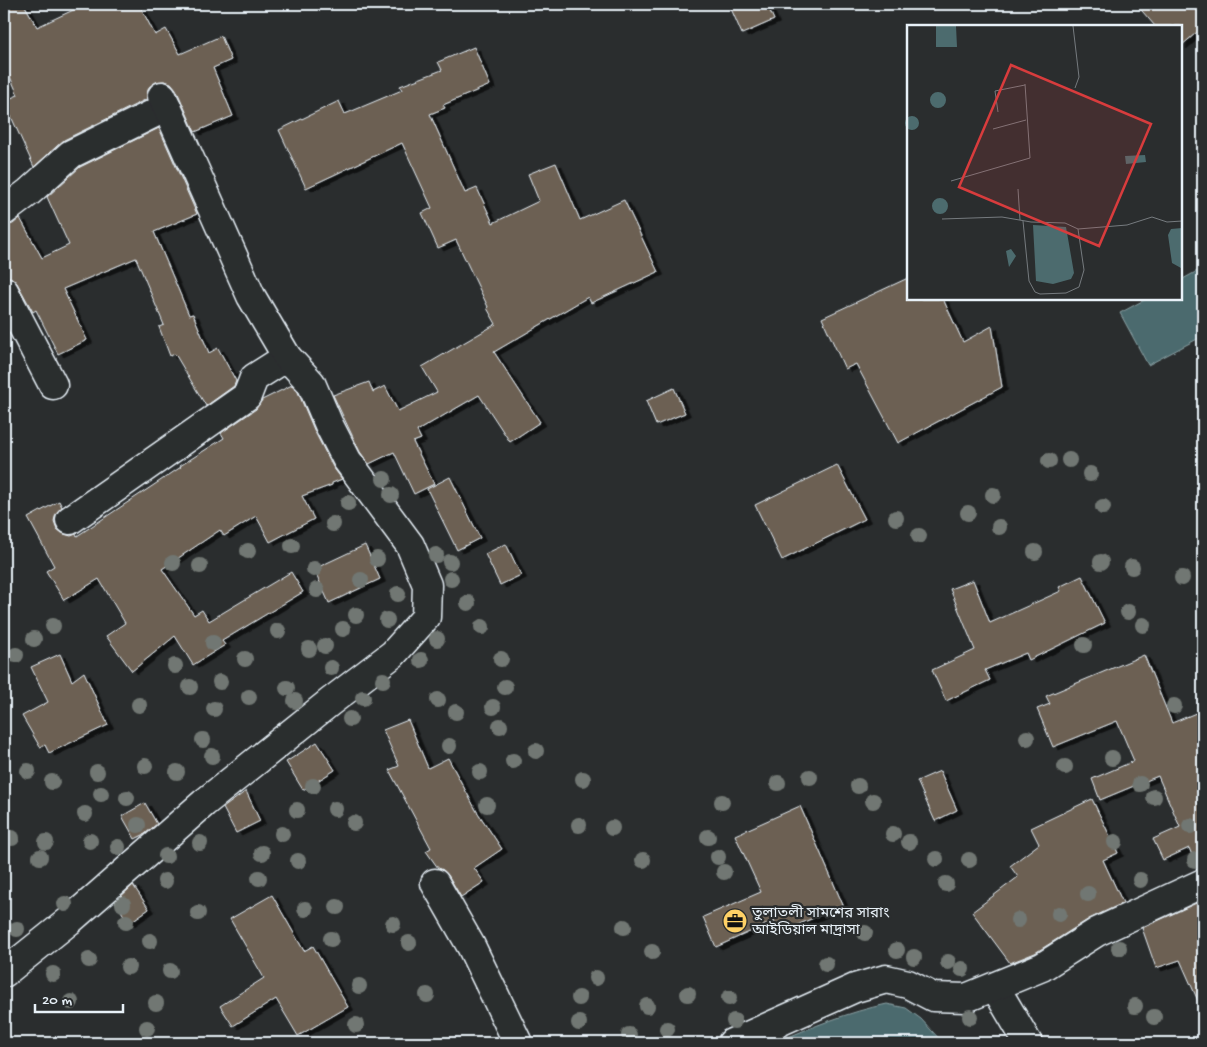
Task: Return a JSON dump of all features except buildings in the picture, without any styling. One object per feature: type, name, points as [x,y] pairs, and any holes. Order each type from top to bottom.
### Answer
[{"type":"street","points":[[4,211],[29,192],[71,154],[164,102],[251,296],[287,357],[311,383],[347,460],[410,545],[427,585],[426,617],[393,654],[323,707],[212,797],[69,921],[4,973]]},
{"type":"street","points":[[4,291],[53,384]]},
{"type":"street","points":[[70,520],[247,396],[254,378],[287,357]]},
{"type":"street","points":[[435,883],[471,946],[518,1043]]},
{"type":"street","points":[[732,1043],[855,988],[886,979],[908,984],[932,996],[966,998],[1042,968],[1097,932],[1203,883]]},
{"type":"street","points":[[995,987],[1028,1043]]},
{"type":"water","points":[[1203,268],[1203,336],[1148,365],[1120,313],[1144,300],[1182,300],[1182,279]]},
{"type":"water","points":[[887,1004],[906,1008],[921,1019],[943,1043],[774,1043],[844,1016]]},
{"type":"place","name":"তুলাতলী সামশের সারাং আইডিয়াল মাদ্রাসা","points":[[735,921]]}]
